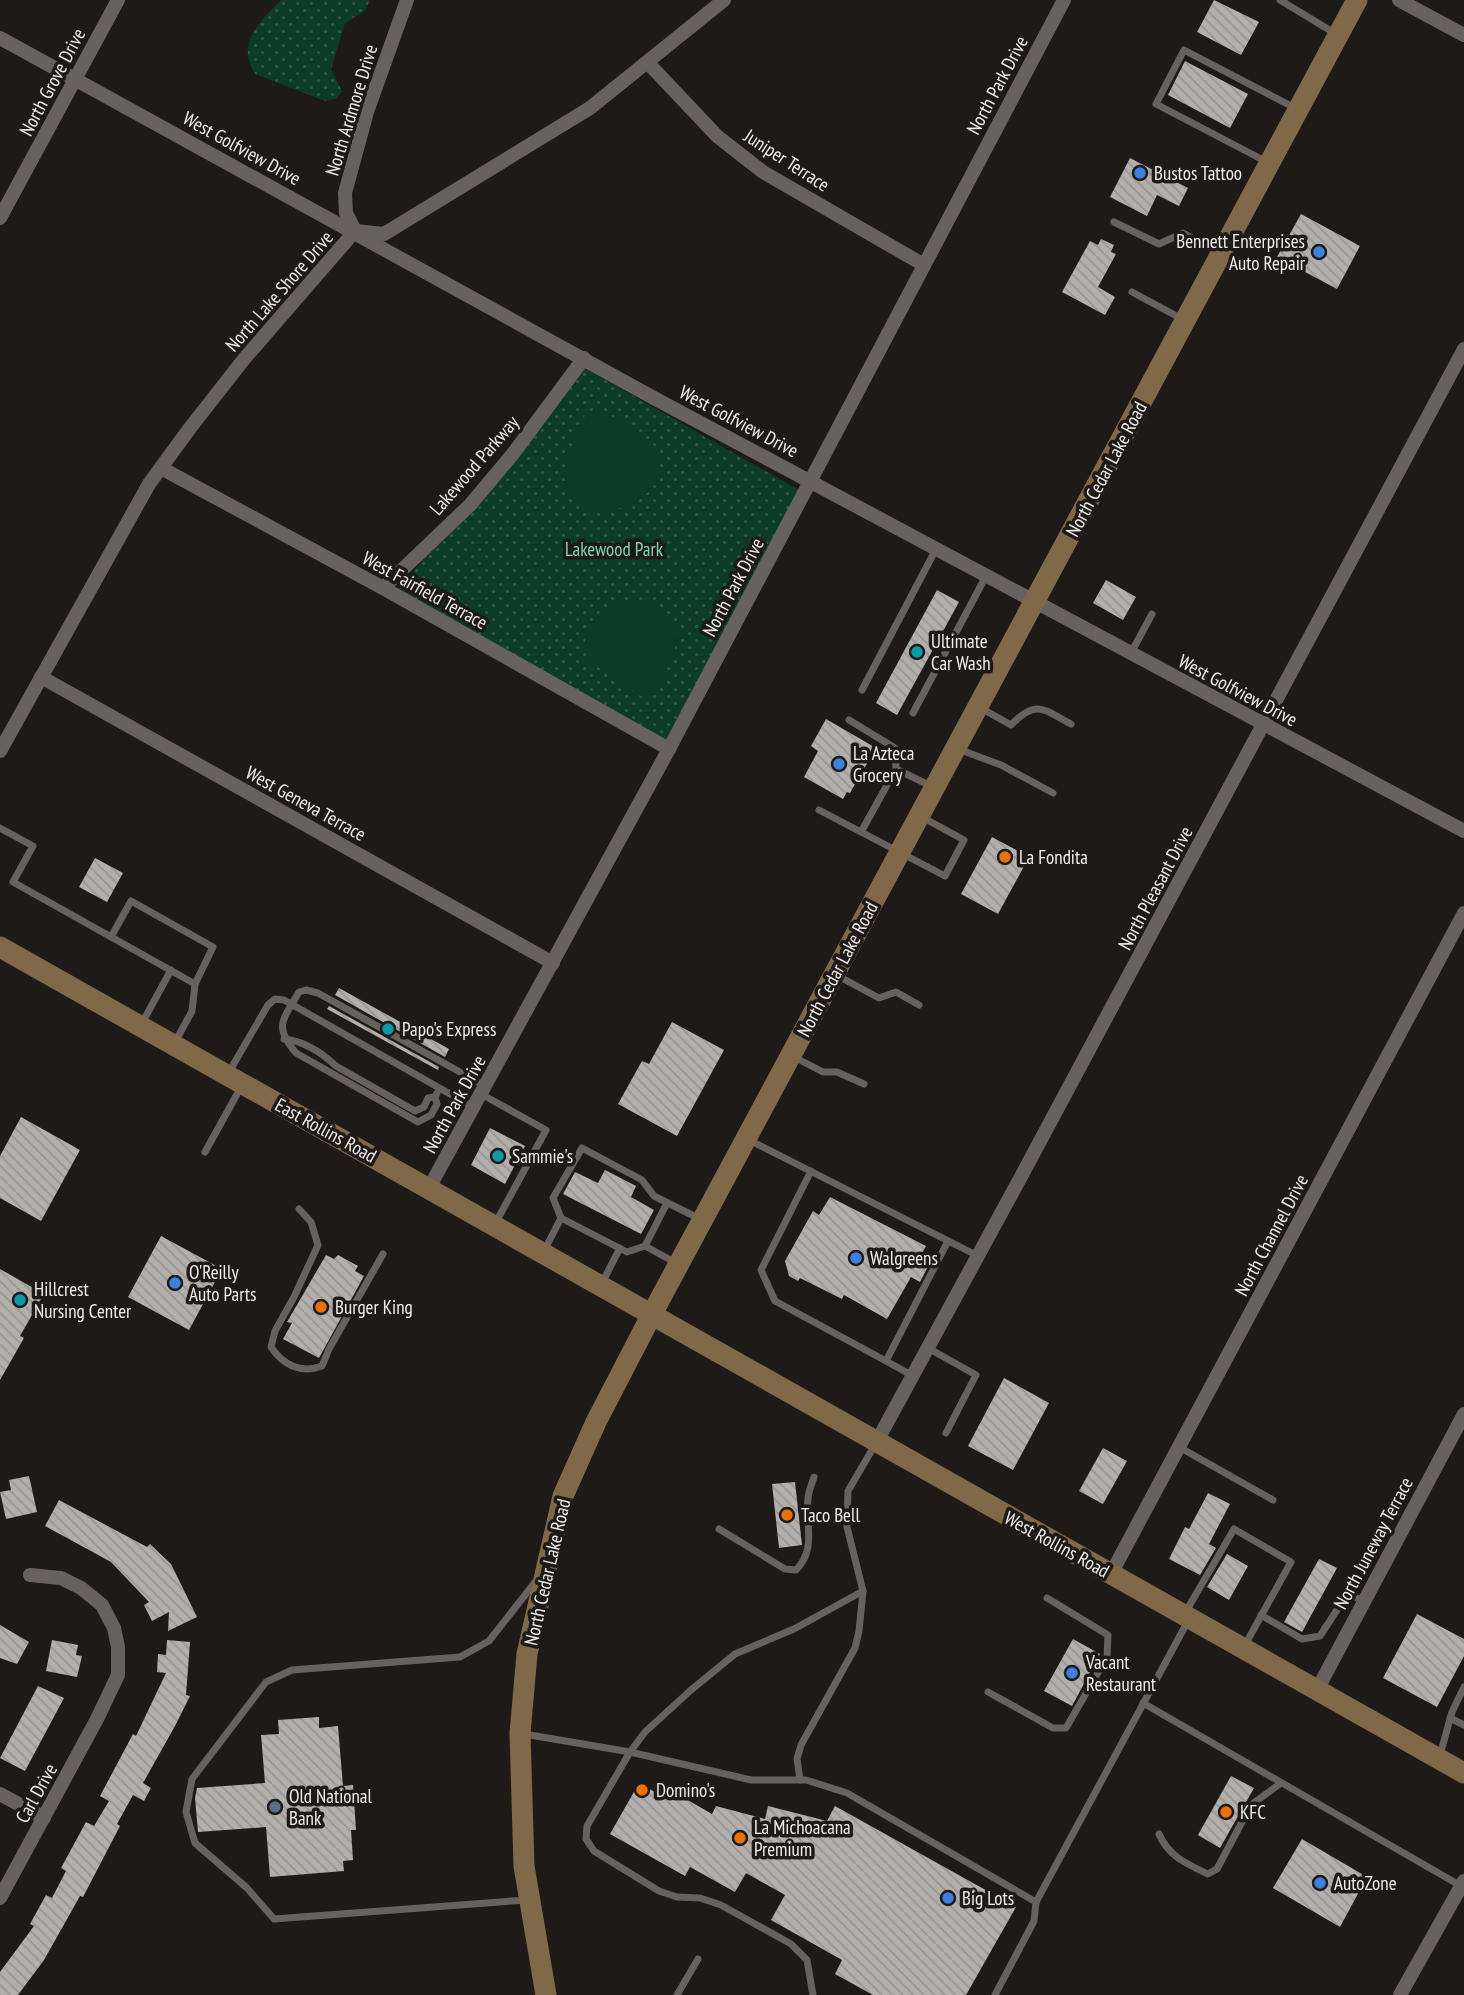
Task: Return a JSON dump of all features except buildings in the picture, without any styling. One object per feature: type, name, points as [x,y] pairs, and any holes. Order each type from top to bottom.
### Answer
[{"type":"main road","name":"North Cedar Lake Road","points":[[546,1995],[524,1866],[520,1733],[527,1654],[563,1496],[596,1422],[652,1314],[1357,0]]},
{"type":"main road","name":"East Rollins Road","points":[[0,947],[652,1314]]},
{"type":"main road","name":"West Rollins Road","points":[[652,1314],[1464,1773]]},
{"type":"street","name":"North Grove Drive","points":[[0,218],[118,0]]},
{"type":"street","name":"North Ardmore Drive","points":[[355,232],[346,213],[345,193],[367,112],[407,0]]},
{"type":"street","name":"North Lake Shore Drive","points":[[0,751],[149,484],[244,359],[355,232],[384,234],[590,108],[723,0]]},
{"type":"street","name":"North Park Drive","points":[[429,1188],[669,749],[1064,0]]},
{"type":"street","points":[[1399,0],[1464,35]]},
{"type":"street","name":"West Golfview Drive","points":[[0,38],[810,481],[1464,831]]},
{"type":"street","name":"Juniper Terrace","points":[[648,62],[717,136],[763,172],[924,265]]},
{"type":"street","name":"North Pleasant Drive","points":[[876,1443],[1464,349]]},
{"type":"street","name":"Lakewood Parkway","points":[[383,588],[470,505],[512,455],[584,358]]},
{"type":"street","name":"West Fairfield Terrace","points":[[161,468],[383,588],[669,749]]},
{"type":"street","name":"West Geneva Terrace","points":[[41,677],[553,963]]},
{"type":"street","name":"North Channel Drive","points":[[1111,1574],[1464,913]]},
{"type":"street","name":"North Juneway Terrace","points":[[1317,1690],[1464,1414]]},
{"type":"street","name":"Carl Drive","points":[[0,1898],[118,1675],[118,1647],[114,1628],[102,1605],[81,1588],[61,1578],[30,1574]]},
{"type":"street","points":[[0,1794],[44,1818]]},
{"type":"street","points":[[1400,1995],[1463,1883]]},
{"type":"lane","points":[[1280,0],[1338,36]]},
{"type":"lane","points":[[1270,163],[1156,104],[1184,50],[1298,110]]},
{"type":"lane","points":[[1114,222],[1159,244],[1183,233],[1222,254]]},
{"type":"lane","points":[[1132,292],[1185,321]]},
{"type":"lane","points":[[862,690],[936,549]]},
{"type":"lane","points":[[913,713],[986,576]]},
{"type":"lane","points":[[1131,654],[1152,614]]},
{"type":"lane","points":[[978,707],[1011,724],[1025,711],[1041,708],[1071,724]]},
{"type":"lane","points":[[849,720],[895,748],[896,769],[861,832]]},
{"type":"lane","points":[[956,748],[1001,765],[1053,793]]},
{"type":"lane","points":[[896,769],[935,788]]},
{"type":"lane","points":[[819,810],[945,876],[964,840],[920,816]]},
{"type":"lane","points":[[0,828],[33,846],[13,882],[195,984]]},
{"type":"lane","points":[[111,937],[131,901],[213,947],[195,984],[192,1011],[173,1044]]},
{"type":"lane","points":[[141,1026],[171,970]]},
{"type":"lane","points":[[835,974],[879,998],[896,992],[919,1005]]},
{"type":"lane","points":[[437,1093],[437,1104],[431,1115],[418,1122],[296,1053],[284,1039],[281,1028],[299,992],[306,990],[318,993],[546,1130],[495,1225]]},
{"type":"lane","points":[[205,1152],[268,1005],[275,999],[292,1004],[428,1082],[437,1093],[473,1108]]},
{"type":"lane","points":[[284,1039],[297,1040],[325,1056],[336,1066],[415,1111],[424,1107],[428,1098],[437,1093]]},
{"type":"lane","points":[[791,1055],[823,1072],[837,1072],[864,1084]]},
{"type":"lane","points":[[746,1139],[978,1256]]},
{"type":"lane","points":[[667,1203],[645,1246],[627,1252],[561,1218],[554,1198],[582,1148],[642,1180],[654,1196],[702,1220]]},
{"type":"lane","points":[[811,1171],[761,1270],[775,1301],[913,1376]]},
{"type":"lane","points":[[299,1209],[311,1222],[318,1245],[275,1331],[271,1347],[287,1365],[310,1371],[322,1366],[383,1254]]},
{"type":"lane","points":[[543,1252],[561,1218]]},
{"type":"lane","points":[[886,1361],[948,1241]]},
{"type":"lane","points":[[645,1246],[679,1264]]},
{"type":"lane","points":[[601,1285],[620,1248]]},
{"type":"lane","points":[[928,1348],[976,1375],[946,1433]]},
{"type":"lane","points":[[800,1780],[797,1759],[801,1745],[855,1648],[859,1631],[863,1591],[847,1527],[848,1491],[876,1443]]},
{"type":"lane","points":[[1179,1447],[1273,1500]]},
{"type":"lane","points":[[719,1529],[785,1569],[796,1570],[808,1553],[808,1499],[814,1477]]},
{"type":"lane","points":[[995,1995],[1034,1921],[1035,1902],[1234,1529],[1291,1562],[1243,1648]]},
{"type":"lane","points":[[530,1899],[274,1919],[247,1888],[195,1843],[186,1812],[192,1779],[266,1682],[292,1670],[460,1657],[489,1641],[547,1569]]},
{"type":"lane","points":[[813,1995],[807,1960],[791,1944],[721,1906],[659,1891],[594,1851],[586,1839],[587,1826],[630,1752],[645,1732],[736,1654],[794,1629],[863,1591]]},
{"type":"lane","points":[[1261,1615],[1301,1639],[1320,1636],[1348,1593],[1364,1602]]},
{"type":"lane","points":[[988,1692],[1053,1728],[1066,1728],[1107,1657],[1108,1635],[1047,1598]]},
{"type":"lane","points":[[1439,1759],[1450,1718],[1464,1687]]},
{"type":"lane","points":[[1143,1703],[1463,1883]]},
{"type":"lane","points":[[1450,1718],[1464,1725]]},
{"type":"lane","points":[[520,1733],[630,1752],[751,1780],[800,1780],[847,1793],[1035,1902]]},
{"type":"lane","points":[[1159,1834],[1165,1847],[1179,1860],[1208,1874],[1217,1869],[1251,1805],[1281,1783]]},
{"type":"lane","points":[[677,1995],[698,1959]]},
{"type":"green space","points":[[281,0],[370,0],[365,11],[345,23],[331,69],[342,91],[336,99],[325,101],[255,74],[248,52],[249,42],[259,24]]},
{"type":"green space","name":"Lakewood Park","points":[[579,365],[804,493],[672,744],[398,591]]},
{"type":"green space","points":[[597,408],[643,436],[654,449],[659,469],[653,486],[638,500],[619,508],[599,511],[581,506],[568,493],[565,470],[585,415]]},
{"type":"green space","points":[[626,600],[646,602],[661,608],[676,629],[678,640],[659,690],[651,696],[641,696],[590,662],[585,650],[585,633],[596,616],[608,605]]},
{"type":"place","name":"Bustos Tattoo","points":[[1140,173]]},
{"type":"place","name":"Bennett Enterprises Auto Repair","points":[[1319,252]]},
{"type":"place","name":"Ultimate Car Wash","points":[[917,652]]},
{"type":"place","name":"La Azteca Grocery","points":[[839,764]]},
{"type":"place","name":"La Fondita","points":[[1005,857]]},
{"type":"place","name":"Papo's Express","points":[[388,1029]]},
{"type":"place","name":"Sammie's","points":[[498,1156]]},
{"type":"place","name":"Walgreens","points":[[856,1258]]},
{"type":"place","name":"O'Reilly Auto Parts","points":[[175,1283]]},
{"type":"place","name":"Hillcrest Nursing Center","points":[[20,1300]]},
{"type":"place","name":"Burger King","points":[[321,1307]]},
{"type":"place","name":"Taco Bell","points":[[787,1515]]},
{"type":"place","name":"Vacant Restaurant","points":[[1072,1673]]},
{"type":"place","name":"Domino's","points":[[642,1790]]},
{"type":"place","name":"Old National Bank","points":[[275,1807]]},
{"type":"place","name":"KFC","points":[[1226,1812]]},
{"type":"place","name":"La Michoacana Premium","points":[[740,1838]]},
{"type":"place","name":"AutoZone","points":[[1320,1883]]},
{"type":"place","name":"Big Lots","points":[[948,1898]]}]
